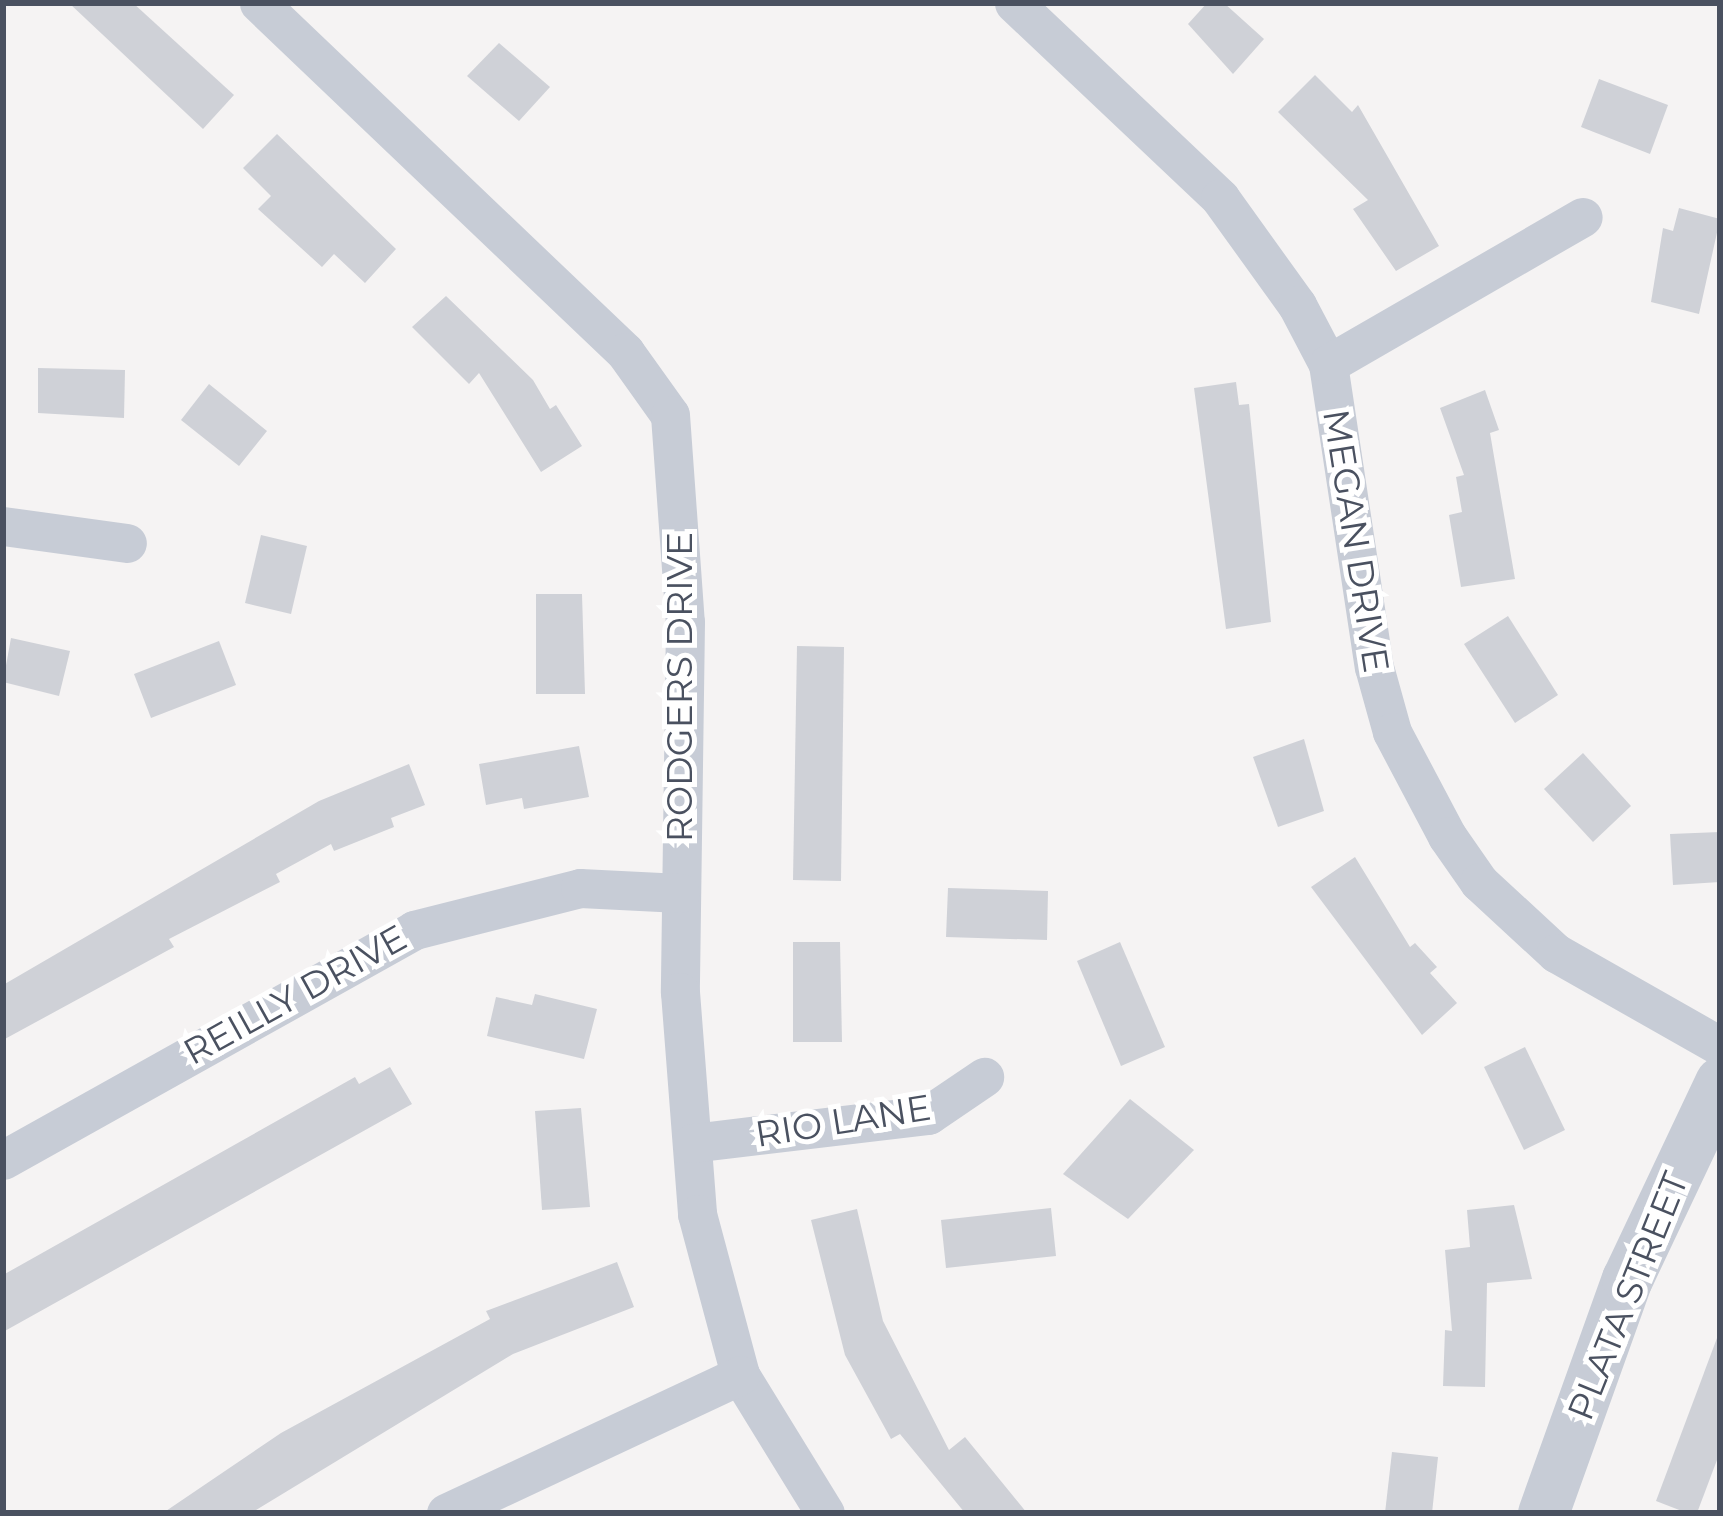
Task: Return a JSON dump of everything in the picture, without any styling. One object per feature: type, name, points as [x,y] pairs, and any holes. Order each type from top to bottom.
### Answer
[{"type":"street","name":"RODGERS DRIVE","points":[[259,3],[625,352],[670,415],[685,622],[680,893],[683,1083],[707,1270],[740,1375],[824,1513]]},
{"type":"street","name":"MEGAN DRIVE","points":[[1014,3],[1252,234],[1328,364],[1374,667],[1416,786],[1479,882],[1516,921],[1581,971],[1720,1046]]},
{"type":"street","points":[[1328,364],[1583,217]]},
{"type":"street","points":[[3,526],[128,543]]},
{"type":"street","name":"REILLY DRIVE","points":[[3,1160],[414,930],[580,888],[680,893]]},
{"type":"street","name":"RIO LANE","points":[[692,1143],[928,1115],[984,1077]]},
{"type":"street","name":"PLATA STREET","points":[[1543,1513],[1627,1279],[1720,1082]]},
{"type":"street","points":[[446,1513],[740,1375]]},
{"type":"building","points":[[69,3],[133,3],[234,95],[203,129]]},
{"type":"building","points":[[1207,3],[1224,3],[1264,39],[1233,74],[1188,24]]},
{"type":"building","points":[[499,43],[550,87],[519,121],[467,76]]},
{"type":"building","points":[[1315,75],[1352,112],[1358,105],[1439,246],[1396,271],[1353,209],[1368,200],[1278,112]]},
{"type":"building","points":[[1599,79],[1668,105],[1650,154],[1581,127]]},
{"type":"building","points":[[277,134],[396,249],[365,283],[334,254],[322,267],[258,209],[271,196],[243,168]]},
{"type":"building","points":[[1679,208],[1720,219],[1699,314],[1651,302],[1663,228],[1673,231]]},
{"type":"building","points":[[446,296],[533,380],[550,409],[556,405],[582,446],[541,472],[479,373],[469,384],[412,327]]},
{"type":"building","points":[[38,368],[125,370],[124,418],[38,413]]},
{"type":"building","points":[[1236,382],[1239,405],[1249,404],[1271,622],[1226,629],[1194,388]]},
{"type":"building","points":[[209,384],[267,431],[239,466],[181,420]]},
{"type":"building","points":[[1485,390],[1499,430],[1490,433],[1515,579],[1461,587],[1449,515],[1462,512],[1456,477],[1464,475],[1440,408]]},
{"type":"building","points":[[261,535],[307,546],[291,614],[245,603]]},
{"type":"building","points":[[536,594],[582,594],[585,694],[536,694]]},
{"type":"building","points":[[1508,616],[1558,695],[1515,723],[1464,644]]},
{"type":"building","points":[[11,638],[70,651],[59,696],[3,682]]},
{"type":"building","points":[[219,641],[236,685],[151,718],[134,674]]},
{"type":"building","points":[[797,646],[844,647],[841,881],[793,880]]},
{"type":"building","points":[[1304,739],[1324,811],[1278,827],[1253,757]]},
{"type":"building","points":[[579,746],[589,797],[524,809],[522,798],[486,805],[479,764]]},
{"type":"building","points":[[1583,753],[1631,806],[1593,842],[1544,789]]},
{"type":"building","points":[[409,764],[425,805],[391,818],[394,827],[334,851],[331,844],[276,874],[280,882],[169,939],[174,947],[3,1040],[3,985],[319,801]]},
{"type":"building","points":[[1720,832],[1720,882],[1673,885],[1670,834]]},
{"type":"building","points":[[1355,857],[1410,947],[1415,943],[1437,967],[1430,973],[1457,1003],[1422,1035],[1311,887]]},
{"type":"building","points":[[948,888],[1048,891],[1047,940],[946,937]]},
{"type":"building","points":[[793,942],[840,942],[842,1042],[793,1042]]},
{"type":"building","points":[[1120,942],[1165,1047],[1121,1066],[1077,961]]},
{"type":"building","points":[[535,994],[597,1009],[584,1059],[487,1036],[496,997],[532,1005]]},
{"type":"building","points":[[1525,1047],[1565,1130],[1524,1150],[1484,1067]]},
{"type":"building","points":[[390,1067],[412,1104],[3,1332],[3,1275],[355,1077],[359,1084]]},
{"type":"building","points":[[1130,1099],[1194,1150],[1128,1219],[1063,1174]]},
{"type":"building","points":[[581,1108],[590,1207],[542,1210],[535,1111]]},
{"type":"building","points":[[1514,1205],[1532,1279],[1487,1283],[1485,1387],[1443,1386],[1445,1330],[1452,1331],[1445,1250],[1470,1247],[1467,1210]]},
{"type":"building","points":[[1051,1208],[1056,1256],[946,1268],[941,1220]]},
{"type":"building","points":[[857,1209],[883,1321],[949,1450],[965,1437],[1027,1513],[965,1513],[900,1434],[891,1439],[845,1355],[811,1220]]},
{"type":"building","points":[[617,1262],[634,1307],[513,1354],[251,1513],[163,1513],[281,1433],[490,1319],[486,1311]]},
{"type":"building","points":[[1720,1330],[1720,1452],[1697,1513],[1687,1513],[1656,1501]]},
{"type":"building","points":[[1392,1452],[1438,1457],[1432,1513],[1385,1513]]}]
